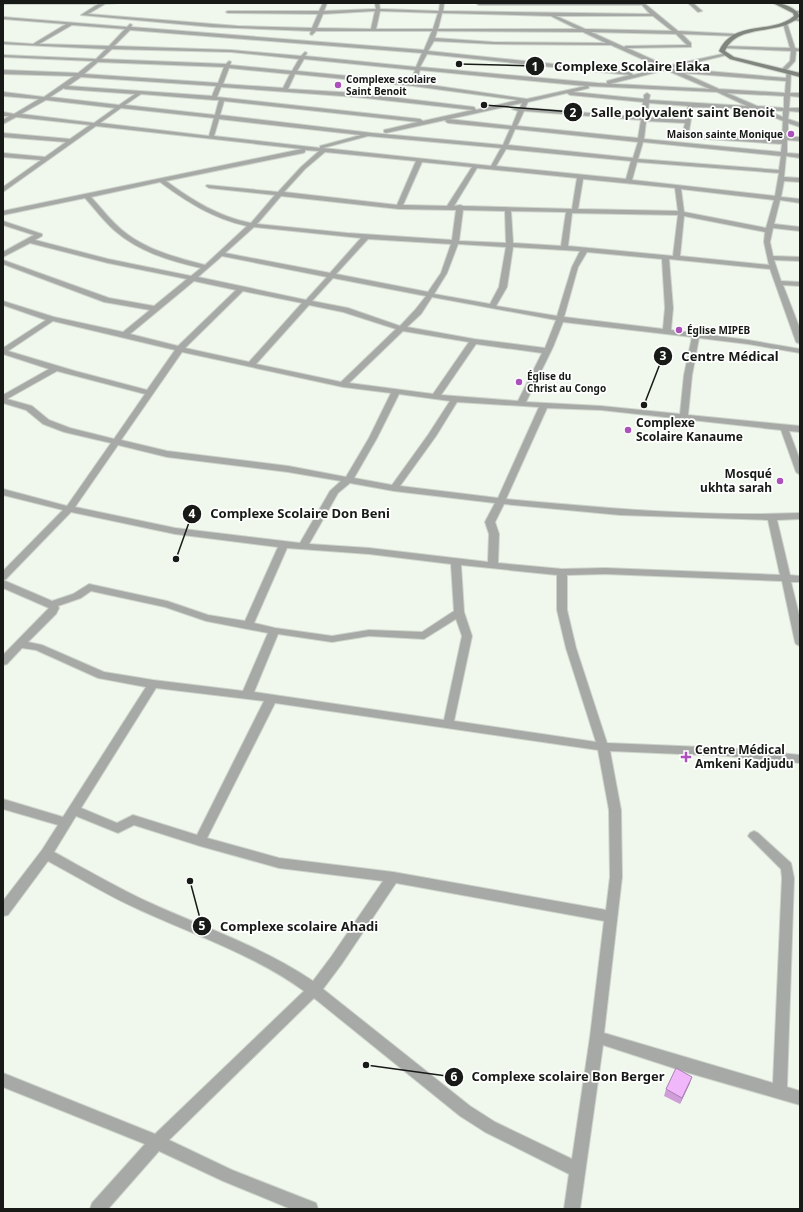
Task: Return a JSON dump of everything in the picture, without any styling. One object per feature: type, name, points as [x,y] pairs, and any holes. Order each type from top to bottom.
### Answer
[{"type":"main road","points":[[776,3],[798,12],[797,16],[793,20],[785,23],[736,35],[723,46],[722,51],[737,60],[800,75]]},
{"type":"street","points":[[3,3],[118,3]]},
{"type":"street","points":[[285,90],[289,79],[304,57],[325,3]]},
{"type":"street","points":[[372,30],[378,10],[377,3]]},
{"type":"street","points":[[413,84],[418,67],[432,40],[442,11],[442,3]]},
{"type":"street","points":[[575,5],[582,3]]},
{"type":"street","points":[[479,4],[575,5],[642,3],[654,15],[679,32],[689,43],[689,46],[621,47]]},
{"type":"street","points":[[690,3],[700,11]]},
{"type":"street","points":[[8,61],[103,4]]},
{"type":"street","points":[[529,4],[538,14]]},
{"type":"street","points":[[261,12],[265,7]]},
{"type":"street","points":[[228,12],[322,12],[378,10],[654,15]]},
{"type":"street","points":[[248,11],[252,24]]},
{"type":"street","points":[[551,14],[613,44],[757,108],[800,125]]},
{"type":"street","points":[[84,15],[182,22],[252,24],[314,29],[434,31],[584,30],[736,35]]},
{"type":"street","points":[[4,18],[425,52],[641,74]]},
{"type":"street","points":[[3,122],[65,87],[81,75],[128,29],[133,19]]},
{"type":"street","points":[[793,20],[800,20]]},
{"type":"street","points":[[171,38],[182,22]]},
{"type":"street","points":[[785,23],[798,49],[795,58],[786,72],[789,80],[788,109],[785,119],[783,176],[779,199],[767,242],[778,283],[790,310],[800,342]]},
{"type":"street","points":[[214,98],[228,66],[231,52],[240,37],[252,24]]},
{"type":"street","points":[[432,40],[493,43],[613,44]]},
{"type":"street","points":[[3,43],[32,46],[111,47],[231,52],[304,57],[597,84],[648,87],[695,99],[757,108],[800,110]]},
{"type":"street","points":[[161,50],[167,43]]},
{"type":"street","points":[[723,46],[798,49]]},
{"type":"street","points":[[3,213],[313,149],[560,92],[671,69],[725,54]]},
{"type":"street","points":[[3,56],[97,61],[155,60],[228,66],[413,84],[526,100]]},
{"type":"street","points":[[671,69],[789,80]]},
{"type":"street","points":[[3,72],[81,75],[356,95],[482,110]]},
{"type":"street","points":[[628,182],[641,140],[648,87],[641,74]]},
{"type":"street","points":[[65,87],[214,98],[428,122]]},
{"type":"street","points":[[560,92],[645,101],[695,99],[717,90],[800,95]]},
{"type":"street","points":[[3,190],[139,93]]},
{"type":"street","points":[[3,94],[218,116],[372,135],[394,135],[635,160],[783,176],[800,180]]},
{"type":"street","points":[[211,137],[222,99]]},
{"type":"street","points":[[695,99],[687,122],[686,133],[696,137],[784,140],[800,139]]},
{"type":"street","points":[[493,167],[505,146],[526,100]]},
{"type":"street","points":[[495,108],[687,122]]},
{"type":"street","points":[[325,115],[330,111]]},
{"type":"street","points":[[471,123],[475,112]]},
{"type":"street","points":[[3,114],[313,149],[678,186],[800,201]]},
{"type":"street","points":[[313,127],[321,120]]},
{"type":"street","points":[[438,120],[783,156],[800,156]]},
{"type":"street","points":[[792,122],[800,122]]},
{"type":"street","points":[[3,135],[70,141]]},
{"type":"street","points":[[124,335],[221,254],[253,224],[303,168],[324,150]]},
{"type":"street","points":[[3,155],[47,159]]},
{"type":"street","points":[[399,206],[420,160]]},
{"type":"street","points":[[450,207],[476,165]]},
{"type":"street","points":[[564,248],[580,176]]},
{"type":"street","points":[[3,179],[17,181]]},
{"type":"street","points":[[160,180],[205,210],[230,220],[253,224],[366,237],[564,248],[773,267]]},
{"type":"street","points":[[209,186],[399,206],[460,207],[508,210],[681,213],[770,229],[800,229]]},
{"type":"street","points":[[676,258],[681,213],[678,186]]},
{"type":"street","points":[[87,196],[117,229],[146,249],[188,263],[206,267]]},
{"type":"street","points":[[343,385],[420,310],[430,295],[444,273],[455,243],[460,207]]},
{"type":"street","points":[[492,307],[503,287],[509,246],[510,227],[508,210]]},
{"type":"street","points":[[3,223],[40,235],[3,255]]},
{"type":"street","points":[[251,365],[330,275],[366,237]]},
{"type":"street","points":[[30,241],[108,261],[345,310],[400,328],[474,341],[547,351]]},
{"type":"street","points":[[521,404],[547,351],[560,319],[575,267],[584,250]]},
{"type":"street","points":[[221,254],[560,319],[667,332],[800,351]]},
{"type":"street","points":[[665,257],[669,308],[667,332]]},
{"type":"street","points":[[771,258],[800,259]]},
{"type":"street","points":[[3,262],[107,300],[156,309]]},
{"type":"street","points":[[778,283],[800,284]]},
{"type":"street","points":[[3,577],[69,509],[180,349],[241,289]]},
{"type":"street","points":[[3,303],[52,319],[343,385],[455,398],[521,404],[601,408],[800,429]]},
{"type":"street","points":[[790,310],[800,311]]},
{"type":"street","points":[[3,352],[52,319]]},
{"type":"street","points":[[684,417],[688,375],[696,336]]},
{"type":"street","points":[[436,396],[474,341]]},
{"type":"street","points":[[3,352],[149,393]]},
{"type":"street","points":[[3,399],[56,368]]},
{"type":"street","points":[[303,546],[334,491],[348,480],[373,438],[396,392]]},
{"type":"street","points":[[394,488],[432,436],[455,398]]},
{"type":"street","points":[[3,399],[29,408],[50,424],[68,430],[167,454],[288,469],[394,488],[501,501],[620,512],[772,517],[800,516]]},
{"type":"street","points":[[493,565],[494,534],[490,522],[544,405]]},
{"type":"street","points":[[784,428],[800,472]]},
{"type":"street","points":[[3,492],[69,509],[175,532],[284,545],[369,551],[456,562],[562,572],[605,571],[800,579]]},
{"type":"street","points":[[772,517],[800,642]]},
{"type":"street","points":[[248,625],[284,545]]},
{"type":"street","points":[[448,725],[467,636],[459,612],[456,562]]},
{"type":"street","points":[[562,572],[562,610],[571,648],[603,747],[615,810],[616,877],[612,917],[597,1037],[572,1209]]},
{"type":"street","points":[[3,583],[6,586],[52,605],[77,596],[89,587],[167,604],[206,618],[248,625],[275,632],[281,631],[332,639],[369,633],[424,636],[459,612]]},
{"type":"street","points":[[3,661],[52,612],[54,608],[52,605]]},
{"type":"street","points":[[247,696],[272,634],[275,632]]},
{"type":"street","points":[[20,644],[38,647],[102,675],[153,684],[271,699],[603,747],[727,752],[800,759]]},
{"type":"street","points":[[3,910],[46,854],[153,684]]},
{"type":"street","points":[[200,841],[271,699]]},
{"type":"street","points":[[3,804],[66,823]]},
{"type":"street","points":[[74,810],[118,828],[133,820],[200,841],[279,863],[394,877],[612,917]]},
{"type":"street","points":[[754,836],[787,867],[788,878],[780,1092]]},
{"type":"street","points":[[46,854],[142,905],[235,946],[287,971],[314,990],[465,1112],[490,1127],[578,1170]]},
{"type":"street","points":[[98,1209],[157,1142],[314,990],[394,877]]},
{"type":"street","points":[[597,1037],[689,1066],[800,1098]]},
{"type":"street","points":[[3,1080],[157,1142],[228,1176],[310,1209]]},
{"type":"building","points":[[676,1068],[692,1077],[682,1098],[666,1089]]},
{"type":"place","name":"Complexe Scolaire Elaka","points":[[459,64]]},
{"type":"place","name":"Complexe scolaire Saint Benoit","points":[[338,85]]},
{"type":"place","name":"Salle polyvalent saint Benoit","points":[[484,105]]},
{"type":"place","name":"Maison sainte Monique","points":[[791,134]]},
{"type":"place","name":"Église MIPEB","points":[[679,330]]},
{"type":"place","name":"Église du Christ au Congo","points":[[519,382]]},
{"type":"place","name":"Centre Médical","points":[[644,405]]},
{"type":"place","name":"Complexe Scolaire Kanaume","points":[[628,430]]},
{"type":"place","name":"Mosqué ukhta sarah","points":[[780,481]]},
{"type":"place","name":"Complexe Scolaire Don Beni","points":[[176,559]]},
{"type":"place","name":"Centre Médical Amkeni Kadjudu","points":[[686,757]]},
{"type":"place","name":"Complexe scolaire Ahadi","points":[[190,881]]},
{"type":"place","name":"Complexe scolaire Bon Berger","points":[[366,1065]]}]
